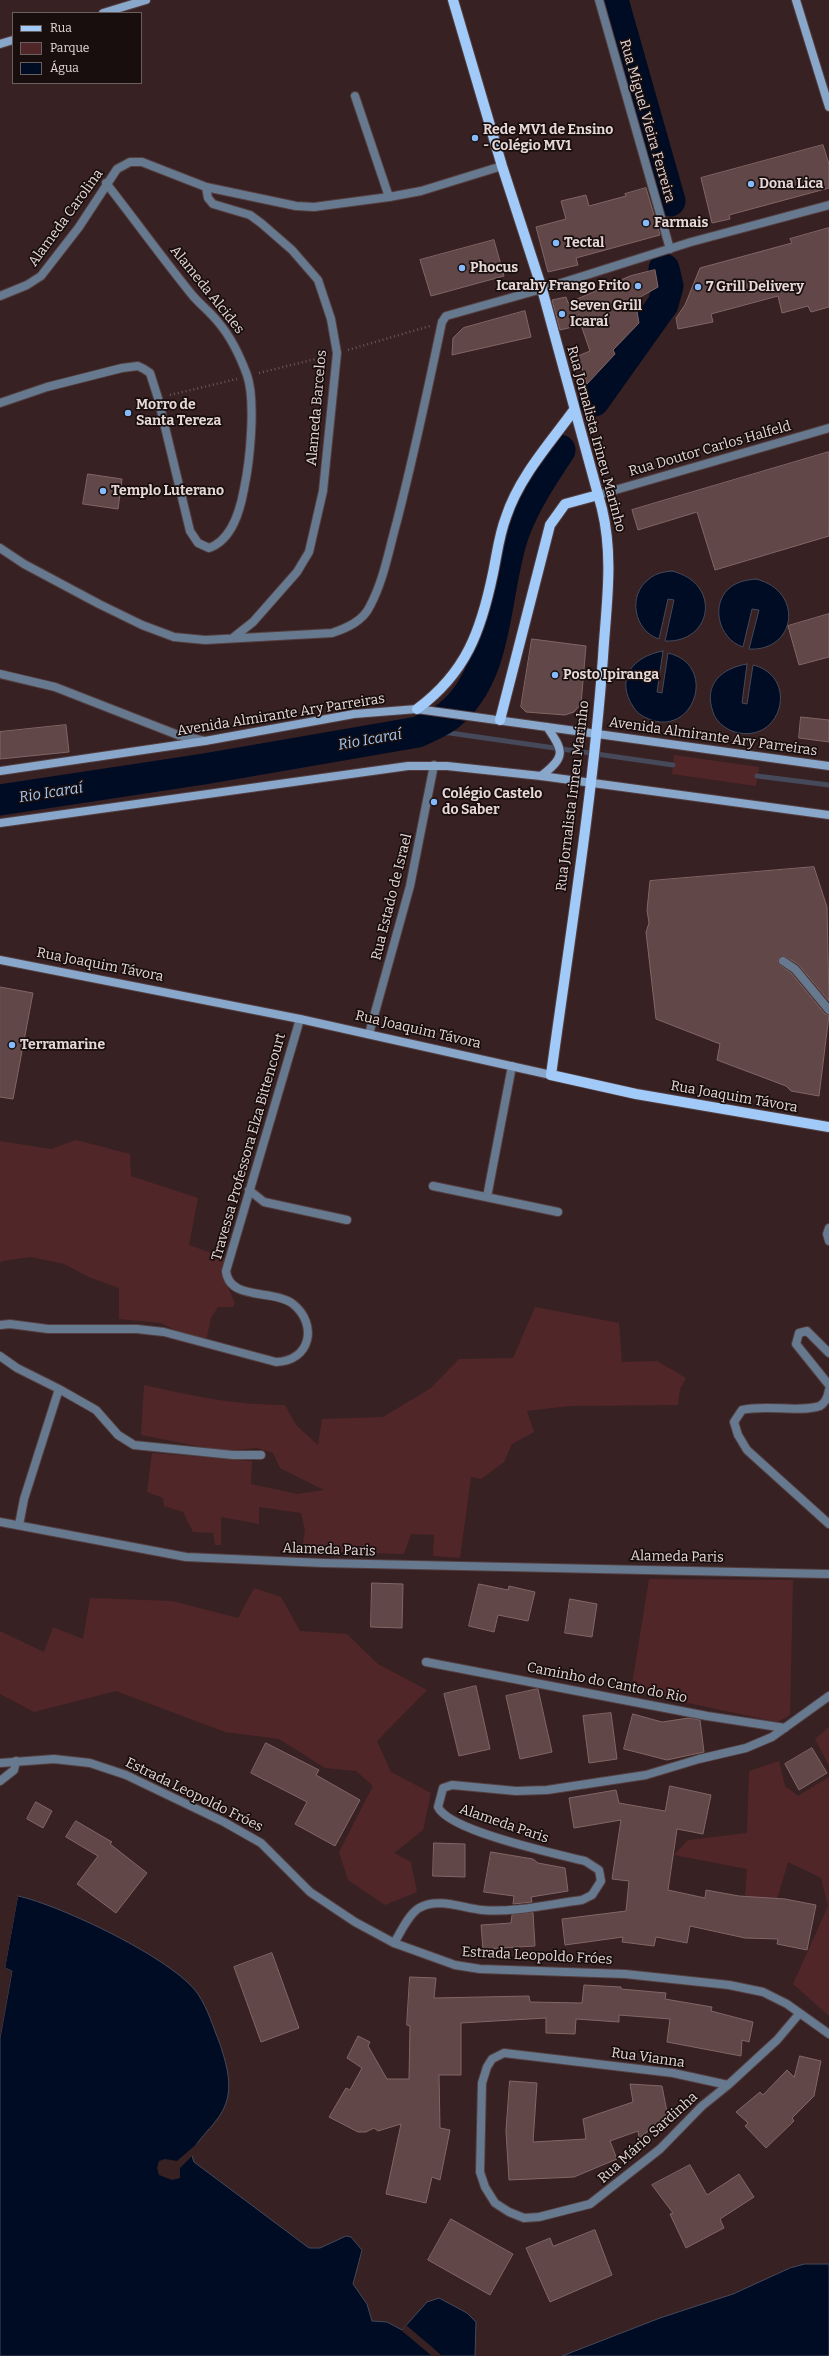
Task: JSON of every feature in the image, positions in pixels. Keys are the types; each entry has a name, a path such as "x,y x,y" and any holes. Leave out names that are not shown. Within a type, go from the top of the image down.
{"main road":[{"path":"106,12 146,0"},
{"name":"Rua Jornalista Irineu Marinho","path":"453,0 502,166 542,289 607,529 609,571 595,738 551,1075"},
{"path":"796,0 829,107"},
{"path":"0,44 12,40"},
{"path":"417,709 435,695 447,683 460,667 471,648 489,594 505,518 514,497 574,410"},
{"path":"500,720 550,525 565,504 598,495"},
{"name":"Avenida Almirante Ary Parreiras","path":"0,771 206,741 354,714 417,709 547,727 595,738 829,766"},
{"path":"541,776 556,764 561,752 557,742 547,727"},
{"path":"0,823 408,766 434,765 590,780 829,815"},
{"name":"Rua Joaquim Távora","path":"0,960 300,1018 636,1094 829,1127"}],"street":[{"name":"Rua Miguel Vieira Ferreira","path":"599,0 670,249"},
{"path":"355,96 389,198"},
{"name":"Alameda Carolina","path":"0,296 27,285 41,276 79,227 106,183 117,169 130,162 142,162 206,187 296,206 314,207 389,198 421,191 502,166"},
{"name":"Alameda Alcides","path":"0,403 47,387 130,366 138,366 150,373 158,398 190,531 198,543 209,548 219,545 234,525 242,503 248,469 250,412 247,376 235,346 219,322 194,296 106,183"},
{"name":"Alameda Barcelos","path":"206,187 208,198 213,204 250,216 261,223 292,250 318,280 331,319 337,353 323,491 309,552 297,572 253,622 234,637"},
{"path":"0,548 24,564 142,625 174,637 193,640 332,633 347,628 359,620 370,607 388,556 414,456 442,322 446,316 542,289 670,249 829,205"},
{"name":"Rua Doutor Carlos Halfeld","path":"598,495 829,428"},
{"path":"0,674 55,687 178,735 206,741"},
{"name":"Rua Estado de Israel","path":"370,1034 410,886 434,765"},
{"path":"783,962 795,969 829,1010"},
{"name":"Travessa Professora Elza Bittencourt","path":"0,1325 10,1324 48,1329 137,1328 164,1332 276,1362 287,1362 298,1357 307,1341 307,1329 303,1317 294,1305 277,1297 238,1289 227,1279 228,1259 300,1018"},
{"path":"487,1197 512,1066"},
{"path":"433,1186 558,1212"},
{"path":"249,1190 264,1202 347,1220"},
{"path":"829,1228 827,1234 829,1240"},
{"path":"829,1353 807,1331 804,1330 799,1333 796,1338 796,1344 829,1385"},
{"path":"0,1356 17,1368 60,1389 96,1410 118,1435 134,1445 233,1455 261,1455"},
{"path":"19,1525 24,1499 60,1389"},
{"path":"829,1390 826,1400 821,1405 807,1408 751,1408 742,1410 734,1422 738,1435 747,1450 829,1524"},
{"name":"Alameda Paris","path":"0,1522 186,1557 323,1563 829,1574"},
{"name":"Caminho do Canto do Rio","path":"426,1662 707,1716 785,1728"},
{"name":"Alameda Paris","path":"394,1943 412,1914 427,1905 438,1902 463,1908 502,1911 582,1900 592,1895 601,1881 599,1870 585,1861 490,1835 454,1823 440,1812 438,1807 444,1788 452,1785 516,1791 547,1790 646,1775 699,1759 746,1748 772,1737 829,1696"},
{"name":"Estrada Leopoldo Fróes","path":"0,1763 47,1759 97,1764 126,1775 215,1817 261,1843 310,1892 355,1922 394,1943 455,1965 480,1969 625,1974 729,1985 763,1992 787,2004 829,2034"},
{"path":"0,1781 14,1770 16,1761"},
{"path":"728,2085 777,2040 799,2014"},
{"name":"Rua Vianna","path":"482,2083 487,2067 492,2059 504,2054 672,2073 728,2085"},
{"name":"Rua Mário Sardinha","path":"482,2083 480,2172 485,2187 495,2203 508,2212 524,2218 539,2217 590,2204 660,2149 702,2106 728,2085"}],"path":[{"path":"158,398 337,353 442,322"}],"green space":[{"path":"674,755 759,767 756,786 672,774"},
{"path":"76,1140 130,1154 131,1176 198,1198 189,1245 231,1260 227,1285 235,1303 233,1307 218,1307 211,1318 206,1341 183,1334 161,1323 119,1319 119,1288 89,1277 64,1264 31,1257 2,1261 0,1263 0,1141 51,1149"},
{"path":"535,1307 619,1323 622,1362 657,1361 686,1378 680,1389 678,1405 569,1406 527,1411 534,1432 512,1444 504,1462 481,1479 471,1477 460,1558 433,1556 434,1535 411,1534 404,1554 302,1551 305,1530 301,1513 259,1507 259,1524 221,1517 221,1545 215,1545 213,1533 193,1532 183,1512 164,1506 163,1498 147,1492 152,1453 252,1461 251,1484 297,1494 324,1490 280,1468 273,1453 257,1448 223,1451 141,1435 144,1385 231,1402 285,1405 296,1425 318,1445 322,1419 383,1417 431,1388 459,1359 513,1358"},
{"path":"649,1579 793,1580 790,1715 778,1722 631,1691"},
{"path":"254,1588 281,1597 300,1631 347,1634 378,1664 427,1690 377,1741 391,1772 431,1793 423,1830 394,1853 411,1862 417,1892 385,1905 348,1880 339,1852 373,1786 356,1771 325,1768 279,1739 225,1732 116,1691 34,1712 0,1694 0,1631 44,1652 53,1627 83,1639 90,1598 172,1601 238,1618"},
{"path":"829,1727 829,1766 815,1739"},
{"path":"779,1761 785,1786 798,1796 829,1777 829,2016 793,1984 828,1906 821,1878 788,1862 777,1899 745,1897 747,1869 674,1855 688,1840 747,1833 749,1771"}],"water":[{"path":"672,571 688,578 699,587 704,599 705,611 701,623 693,633 681,639 665,641 674,600 668,599 659,639 650,635 639,621 636,612 636,603 642,586 649,579 654,575"},
{"path":"756,579 772,586 782,595 788,607 788,620 785,631 777,641 765,647 749,649 759,610 752,609 743,647 734,643 722,628 719,610 720,601 732,586 744,581"},
{"path":"663,651 657,692 662,693 668,653 683,660 692,670 696,683 695,696 689,708 680,717 667,722 651,720 639,714 628,697 626,688 626,679 630,670 635,664 643,658"},
{"path":"747,664 742,703 747,704 753,665 768,672 777,683 780,696 779,709 773,721 763,730 749,734 732,731 723,726 714,715 711,702 711,693 717,679 730,669"},
{"path":"18,1896 37,1901 60,1910 115,1935 142,1950 166,1965 185,1980 202,2000 224,2056 229,2089 226,2104 222,2112 191,2153 194,2162 309,2248 320,2248 346,2236 351,2237 362,2250 353,2284 367,2304 372,2321 387,2322 402,2330 427,2302 439,2298 467,2313 476,2322 475,2356 0,2356 0,2038 12,1971 5,1968"},
{"path":"805,2264 829,2264 829,2356 562,2356 660,2318 733,2294 790,2268"}],"pier":[{"path":"16,1896 18,1896 5,1968 12,1971 0,2038 0,2026 9,1972 3,1968"},
{"path":"200,2141 193,2155 180,2168 180,2178 172,2180 159,2175 157,2168 159,2161 165,2159 177,2161"},
{"path":"406,2325 442,2356 432,2356 402,2331"}],"building":[{"path":"823,145 829,164 829,188 729,215 730,219 712,223 701,178"},
{"path":"646,188 660,235 576,258 578,265 548,272 536,227 566,219 561,201 586,195 589,206 626,196 625,194"},
{"path":"829,228 829,307 811,312 808,306 782,313 778,296 711,314 713,322 678,329 676,318 685,305 700,268 792,243 790,239"},
{"name":"Phocus","path":"494,240 504,276 431,296 420,260"},
{"path":"655,270 658,287 635,300 639,323 613,350 615,354 587,384 578,356 590,351 581,325 560,330 552,300 566,297 568,303 630,276"},
{"path":"525,311 531,337 452,355 453,338 463,328"},
{"path":"829,452 829,536 715,570 697,512 638,530 632,510"},
{"name":"Templo Luterano","path":"88,474 122,479 118,509 83,504"},
{"path":"829,614 829,657 799,665 788,626"},
{"name":"Posto Ipiranga","path":"532,639 586,646 581,704 574,712 565,715 526,712 521,707"},
{"path":"801,717 829,720 829,742 799,738"},
{"path":"66,725 69,752 0,759 0,732"},
{"path":"814,867 827,907 829,1001 798,964 784,956 779,958 778,961 780,965 791,973 825,1014 829,1015 819,1096 791,1091 786,1086 717,1060 720,1044 656,1019 646,932 649,923 647,910 650,881"},
{"name":"Terramarine","path":"0,987 33,993 13,1099 0,1097"},
{"path":"372,1583 403,1584 402,1628 371,1627"},
{"path":"479,1584 508,1590 509,1586 535,1592 528,1621 498,1615 494,1632 469,1626"},
{"path":"570,1599 597,1604 592,1637 565,1633"},
{"path":"476,1686 490,1749 459,1756 444,1694"},
{"path":"538,1689 552,1752 520,1759 506,1696"},
{"path":"611,1713 617,1759 589,1763 583,1716"},
{"path":"633,1714 662,1722 689,1718 700,1720 704,1752 667,1760 624,1749"},
{"path":"266,1743 319,1770 316,1775 360,1800 335,1846 295,1824 307,1802 251,1773"},
{"path":"812,1748 827,1773 799,1790 785,1764"},
{"path":"670,1786 711,1795 703,1834 677,1829 668,1890 705,1898 706,1890 739,1896 785,1899 816,1905 807,1950 777,1944 778,1939 745,1938 690,1926 687,1943 656,1937 654,1946 622,1942 623,1937 565,1945 562,1919 626,1911 629,1881 612,1879 621,1820 574,1828 569,1798 616,1790 619,1803 665,1811"},
{"path":"36,1802 52,1811 43,1828 27,1819"},
{"path":"76,1821 112,1842 110,1844 147,1873 116,1913 77,1884 98,1856 66,1837"},
{"path":"434,1843 465,1844 465,1877 433,1876"},
{"path":"491,1852 533,1859 538,1863 565,1868 568,1891 531,1897 532,1902 513,1904 514,1896 484,1892"},
{"path":"533,1913 535,1946 483,1949 481,1925 511,1923 512,1915"},
{"path":"272,1953 299,2028 261,2042 234,1967"},
{"path":"410,1977 436,1978 434,1998 529,1996 530,2002 582,2003 584,1985 621,1987 621,1989 666,1993 665,1999 712,2007 711,2011 753,2022 749,2042 742,2040 741,2056 667,2042 670,2019 619,2015 619,2022 576,2019 575,2034 546,2033 546,2018 461,2023 461,2075 439,2075 440,2128 450,2130 440,2180 432,2177 426,2203 386,2194 401,2124 378,2131 374,2128 366,2132 358,2132 329,2117 346,2088 350,2090 362,2068 347,2058 358,2036 370,2042 368,2046 387,2079 409,2079 410,2026 407,2025"},
{"path":"800,2056 821,2061 814,2096 792,2118 794,2121 766,2148 745,2126 748,2123 736,2112 760,2092 763,2095 787,2070 794,2077"},
{"path":"510,2081 537,2083 533,2142 586,2139 583,2119 633,2102 630,2084 662,2086 668,2117 639,2138 638,2131 610,2141 617,2159 574,2177 509,2180 506,2131"},
{"path":"690,2165 707,2195 739,2174 754,2197 720,2219 724,2228 686,2248 670,2214 673,2213 652,2185"},
{"path":"451,2219 513,2254 490,2295 428,2260"},
{"path":"595,2230 612,2275 550,2302 526,2248 550,2238 553,2246"}],"waterway":[{"path":"613,0 670,201"},
{"name":"Rio Icaraí","path":"594,401 663,304 668,286 664,269"},
{"name":"Rio Icaraí","path":"0,800 204,769 418,732 445,718 465,698 478,677 487,654 494,629 508,553 515,530 519,519 541,479 560,450"},
{"path":"418,732 450,733 673,765"},
{"path":"757,776 829,785"}],"place":[{"name":"Rede MV1 de Ensino - Colégio MV1","path":"475,138"},
{"name":"Dona Lica","path":"751,184"},
{"name":"Farmais","path":"646,223"},
{"name":"Tectal","path":"556,243"},
{"name":"Phocus","path":"462,268"},
{"name":"Icarahy Frango Frito","path":"638,286"},
{"name":"7 Grill Delivery","path":"698,287"},
{"name":"Seven Grill Icaraí","path":"562,314"},
{"name":"Morro de Santa Tereza","path":"128,413"},
{"name":"Templo Luterano","path":"103,491"},
{"name":"Posto Ipiranga","path":"555,675"},
{"name":"Colégio Castelo do Saber","path":"434,802"},
{"name":"Terramarine","path":"12,1045"}]}
